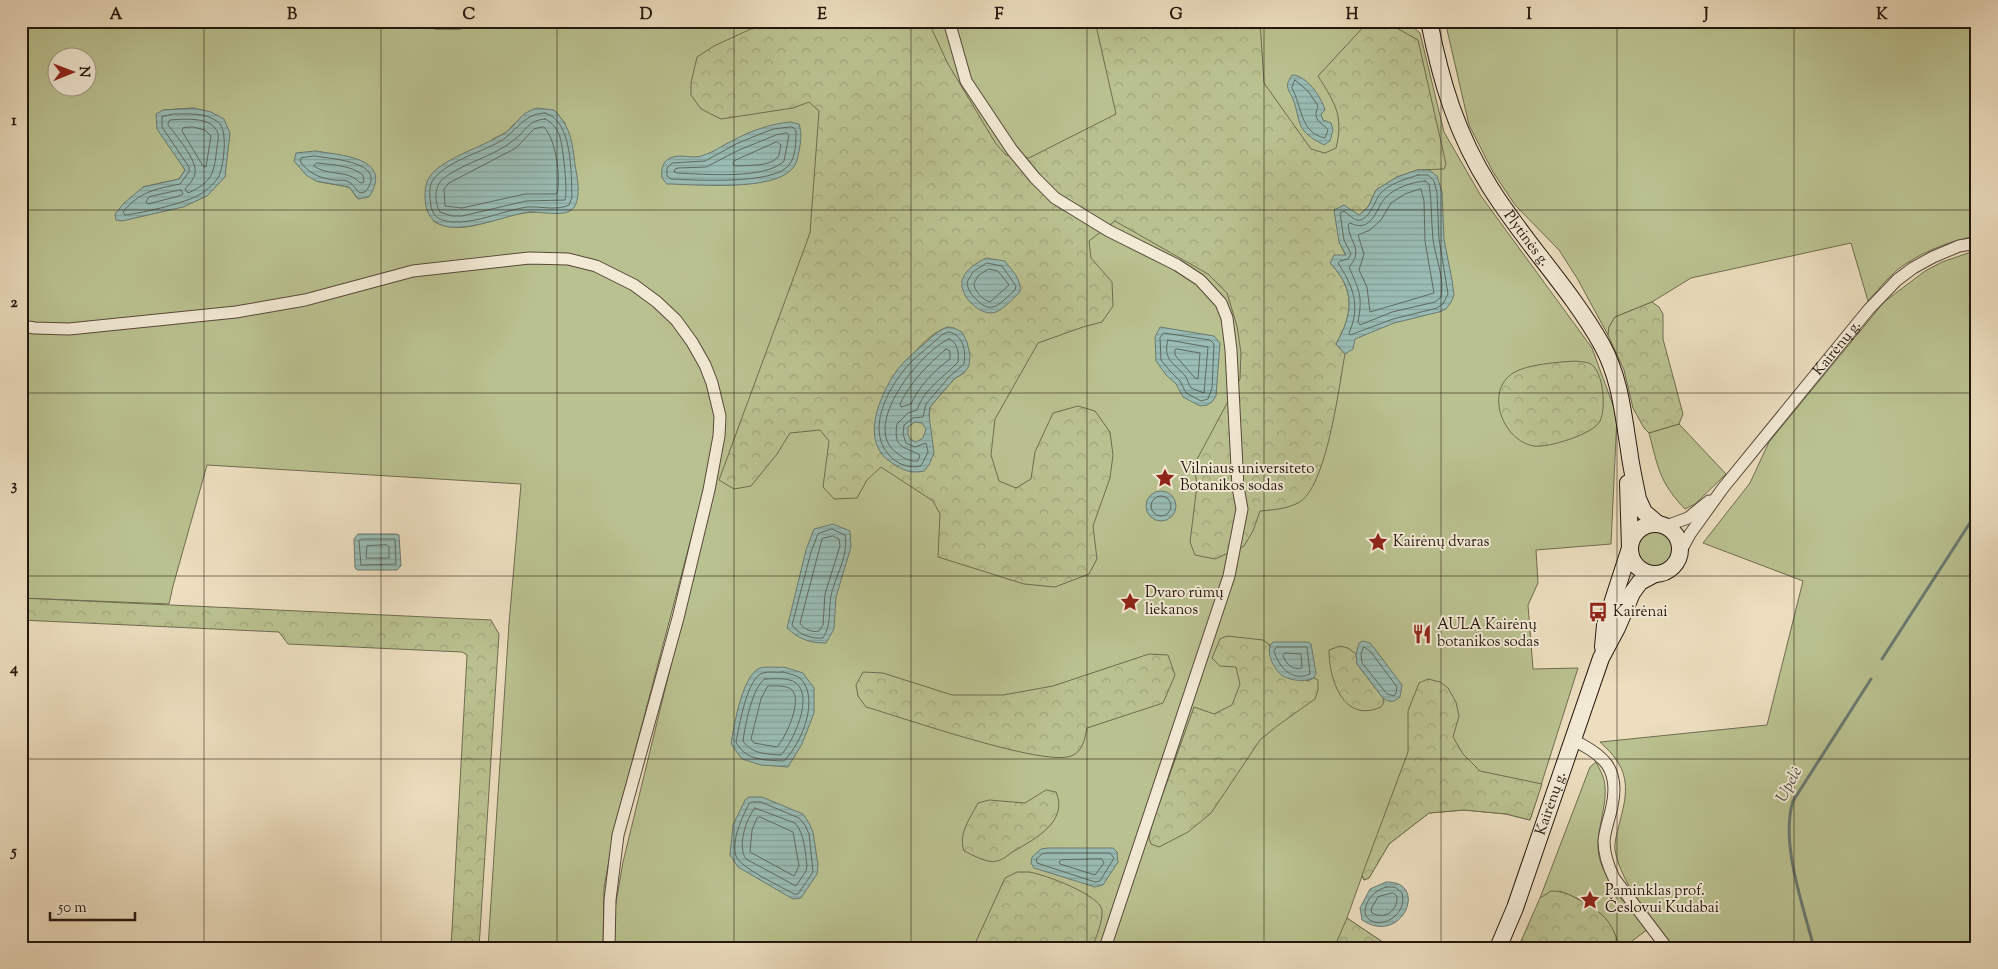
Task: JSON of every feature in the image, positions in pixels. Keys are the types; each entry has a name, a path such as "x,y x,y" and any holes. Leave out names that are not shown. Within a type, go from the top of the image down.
{"main road":[{"name":"Plytinės g.","path":"1429,21 1448,99 1474,159 1491,189 1574,300 1602,346 1620,390 1638,499 1644,512 1662,525"},
{"name":"Plytinės g.","path":"1629,451 1630,548"},
{"path":"1650,524 1662,525 1673,531 1680,546 1679,554 1670,568 1655,574 1640,569 1634,563 1630,548 1636,532 1650,524"},
{"name":"Kairėnų g.","path":"1601,658 1605,625 1630,548"},
{"name":"Kairėnų g.","path":"1498,948 1515,908 1601,658 1617,628 1632,593 1640,582 1655,574"}],"street":[{"path":"949,21 966,81 1012,150 1035,178 1055,198 1063,203 1109,231 1177,265 1200,280 1221,303 1227,318 1231,350 1238,487 1242,509 1230,567 1105,948"},
{"name":"Kairėnų g.","path":"1679,554 1690,534 1723,488 1869,309 1913,268 1959,246 1977,243"},
{"path":"21,326 69,329 236,312 305,300 413,271 529,258 568,259 596,266 634,285 657,302 676,320 692,342 705,365 712,383 720,416 719,436 709,490 678,618 618,835 610,900 609,948"},
{"name":"Kairėnų g.","path":"1662,525 1688,518 1723,488"},
{"path":"1573,740 1594,750 1603,758 1609,768 1613,779 1614,792 1604,838 1604,848 1610,869 1614,878 1667,948"}],"green space":[{"name":"Vilniaus universiteto Botanikos sodas","path":"21,21 405,21 436,29 460,29 487,21 1406,21 1420,33 1444,132 1481,196 1592,348 1617,416 1611,544 1536,550 1538,583 1528,605 1533,669 1578,668 1530,820 1506,814 1464,810 1429,813 1389,844 1369,878 1364,880 1362,876 1347,918 1387,945 1387,948 614,948 614,914 623,862 716,480 707,478 615,827 604,888 603,948 488,948 509,624 521,484 207,465 169,604 21,598","holes":["194,108 183,207 143,187 179,179 185,170 173,151 163,110","554,110 565,123 555,213 524,213 462,227 452,227 433,221 493,139 507,132 514,124","315,151 326,153 358,199 348,187 316,181"]},
{"path":"405,21 487,21 460,29 436,29"},
{"path":"768,21 928,21 948,64 996,144 1006,155 1029,158 1116,114 1095,21 1260,21 1264,83 1311,149 1325,153 1336,148 1339,127 1333,102 1318,76 1369,21 1384,21 1418,40 1446,164 1444,169 1417,170 1397,177 1376,190 1368,207 1359,215 1339,242 1346,256 1330,263 1344,283 1348,293 1349,302 1346,322 1336,344 1345,354 1335,411 1324,457 1317,478 1308,494 1293,505 1260,511 1253,531 1244,546 1215,559 1195,555 1190,542 1197,485 1194,465 1240,379 1241,353 1237,326 1227,293 1208,274 1115,221 1089,241 1091,258 1112,282 1113,306 1102,322 1038,343 995,419 991,455 999,481 1016,488 1031,479 1035,452 1053,413 1078,406 1095,411 1110,432 1113,455 1110,478 1093,526 1097,559 1089,574 1055,587 1024,584 938,557 940,514 933,501 881,467 867,480 857,498 834,499 823,487 829,441 820,430 790,433 777,454 751,486 734,489 719,480 810,233 819,111 809,102 793,108 721,119 701,109 691,95 691,83 697,57 714,46","holes":["948,327 964,373 954,379 930,407 924,471 878,407 899,373 917,350 926,340"]},
{"path":"1445,21 1977,21 1977,236 1950,243 1915,258 1886,280 1868,301 1851,243 1691,278 1652,302 1615,317 1609,327 1608,335 1577,278 1559,250 1515,205 1493,172 1469,125"},
{"path":"1977,250 1977,948 1673,948 1631,889 1618,863 1615,843 1625,797 1624,777 1616,760 1600,742 1767,725 1803,581 1703,543 1750,483 1769,442 1884,302 1925,271 1942,262"},
{"path":"1652,302 1659,307 1663,314 1663,339 1683,414 1679,424 1649,433 1644,428 1633,408 1624,370 1608,335 1609,327 1615,317"},
{"path":"1576,361 1591,364 1599,375 1603,391 1603,408 1600,421 1589,431 1549,445 1534,446 1523,442 1506,426 1501,415 1499,403 1504,381 1513,373 1526,367"},
{"path":"1679,424 1726,474 1695,504 1685,509 1670,491 1661,474 1649,433"},
{"path":"1655,530 1668,535 1673,548 1668,561 1655,566 1642,561 1637,548 1642,535"},
{"path":"21,598 491,620 499,634 479,948 451,948 467,655 462,652 288,644 279,632 21,620"},
{"path":"1227,636 1263,640 1270,645 1269,651 1307,681 1314,678 1318,680 1318,690 1315,699 1260,740 1211,813 1188,832 1159,847 1151,844 1149,838 1152,824 1194,707 1214,714 1232,705 1240,684 1236,667 1220,666 1212,658 1220,639"},
{"path":"1340,646 1348,648 1356,654 1357,664 1383,698 1384,702 1381,707 1368,711 1357,709 1348,704 1341,696 1332,674 1329,650"},
{"path":"1149,654 1168,655 1175,675 1163,703 1087,728 1081,748 1071,756 1056,757 1004,748 866,707 858,696 856,685 863,672 883,673 952,695 1003,695 1053,686"},
{"path":"1428,679 1440,682 1448,688 1456,702 1459,716 1453,737 1463,754 1480,771 1542,784 1530,820 1506,814 1464,810 1429,813 1389,844 1369,878 1364,880 1362,875 1408,752 1408,711 1419,683"},
{"path":"1596,762 1605,784 1604,805 1598,842 1600,860 1614,888 1648,929 1623,948 1619,948 1616,936 1605,918 1590,905 1560,891 1540,898 1590,767"},
{"path":"1046,790 1056,792 1059,802 1058,812 1048,828 1040,835 1004,858 993,862 964,851 964,832 968,820 978,803 989,800 1025,803"},
{"path":"1017,872 1029,872 1058,881 1082,892 1099,904 1102,910 1101,919 1092,948 973,948 1005,878"},
{"path":"1551,891 1570,895 1601,914 1614,931 1619,948 1518,948 1540,898"},
{"path":"1347,918 1387,945 1387,948 1334,948"}],"water":[{"path":"1292,75 1308,82 1323,104 1325,110 1321,114 1323,120 1331,123 1333,130 1330,141 1324,145 1308,135 1301,126 1288,87 1288,82"},
{"path":"194,108 211,112 224,119 230,133 225,177 207,196 183,207 122,221 116,220 115,214 124,203 143,187 179,179 185,170 157,129 156,114 163,110"},
{"path":"537,108 554,110 570,135 578,186 577,202 572,210 561,213 529,212 466,227 450,227 437,223 428,214 425,197 426,184 431,174 454,158 505,133 522,116"},
{"path":"790,122 799,124 801,134 798,158 792,169 782,176 769,181 735,185 667,184 662,178 663,166 670,158 700,156 753,131 775,124"},
{"path":"315,151 361,160 370,166 375,174 375,184 369,197 358,199 349,187 316,181 306,175 294,161 296,153"},
{"path":"1417,170 1429,170 1437,176 1442,192 1444,239 1454,295 1446,309 1394,323 1355,339 1353,349 1345,354 1336,344 1346,322 1349,302 1348,293 1338,273 1330,263 1334,255 1346,255 1339,242 1334,210 1344,205 1359,215 1368,207 1376,190 1397,177"},
{"path":"986,258 1005,261 1016,275 1020,287 1020,292 1005,306 999,311 990,313 977,308 971,303 966,297 962,284 967,271"},
{"path":"1160,327 1214,336 1220,343 1216,396 1212,402 1200,406 1183,397 1176,384 1166,375 1156,361 1155,337"},
{"path":"944,328 954,328 962,332 970,355 969,366 964,373 954,379 930,407 929,415 934,453 929,465 924,471 907,471 882,455 877,445 874,434 877,410 886,388 898,369 910,356","holes":["915,422 922,423 926,429 923,438 916,442 910,439 908,427"]},
{"path":"1161,491 1172,495 1176,506 1172,517 1161,521 1150,517 1146,506 1150,495"},
{"path":"833,524 850,531 851,547 836,597 834,629 826,643 814,642 800,638 787,628 806,550 814,529"},
{"path":"358,534 399,535 401,566 397,570 357,570 355,568 354,539"},
{"path":"1363,641 1370,643 1402,685 1400,697 1396,700 1388,701 1383,698 1357,664 1356,654 1359,643"},
{"path":"1273,642 1308,642 1311,644 1316,673 1314,678 1294,680 1283,676 1276,670 1270,655 1270,646"},
{"path":"784,667 803,673 814,688 814,713 802,744 788,767 761,765 742,759 731,744 740,702 748,680 760,668"},
{"path":"749,797 762,797 803,814 809,823 813,832 818,865 817,874 801,898 793,899 738,867 730,855 733,825 745,800"},
{"path":"1113,848 1117,852 1118,862 1103,885 1095,887 1034,868 1031,863 1032,857 1041,849"},
{"path":"1386,882 1399,884 1406,891 1408,901 1406,911 1399,920 1389,925 1376,926 1362,920 1360,908 1370,889"}],"waterway":[{"name":"Upelė","path":"1882,659 1977,512"},
{"name":"Upelė","path":"1814,948 1799,894 1791,855 1789,836 1793,801 1871,679"}],"place":[{"name":"Vilniaus universiteto Botanikos sodas","path":"1165,478"},
{"name":"Kairėnų dvaras","path":"1378,542"},
{"name":"Dvaro rūmų liekanos","path":"1130,602"},
{"name":"Kairėnai","path":"1598,612"},
{"name":"AULA Kairėnų botanikos sodas","path":"1422,634"},
{"name":"Paminklas prof. Česlovui Kudabai","path":"1590,900"}]}
